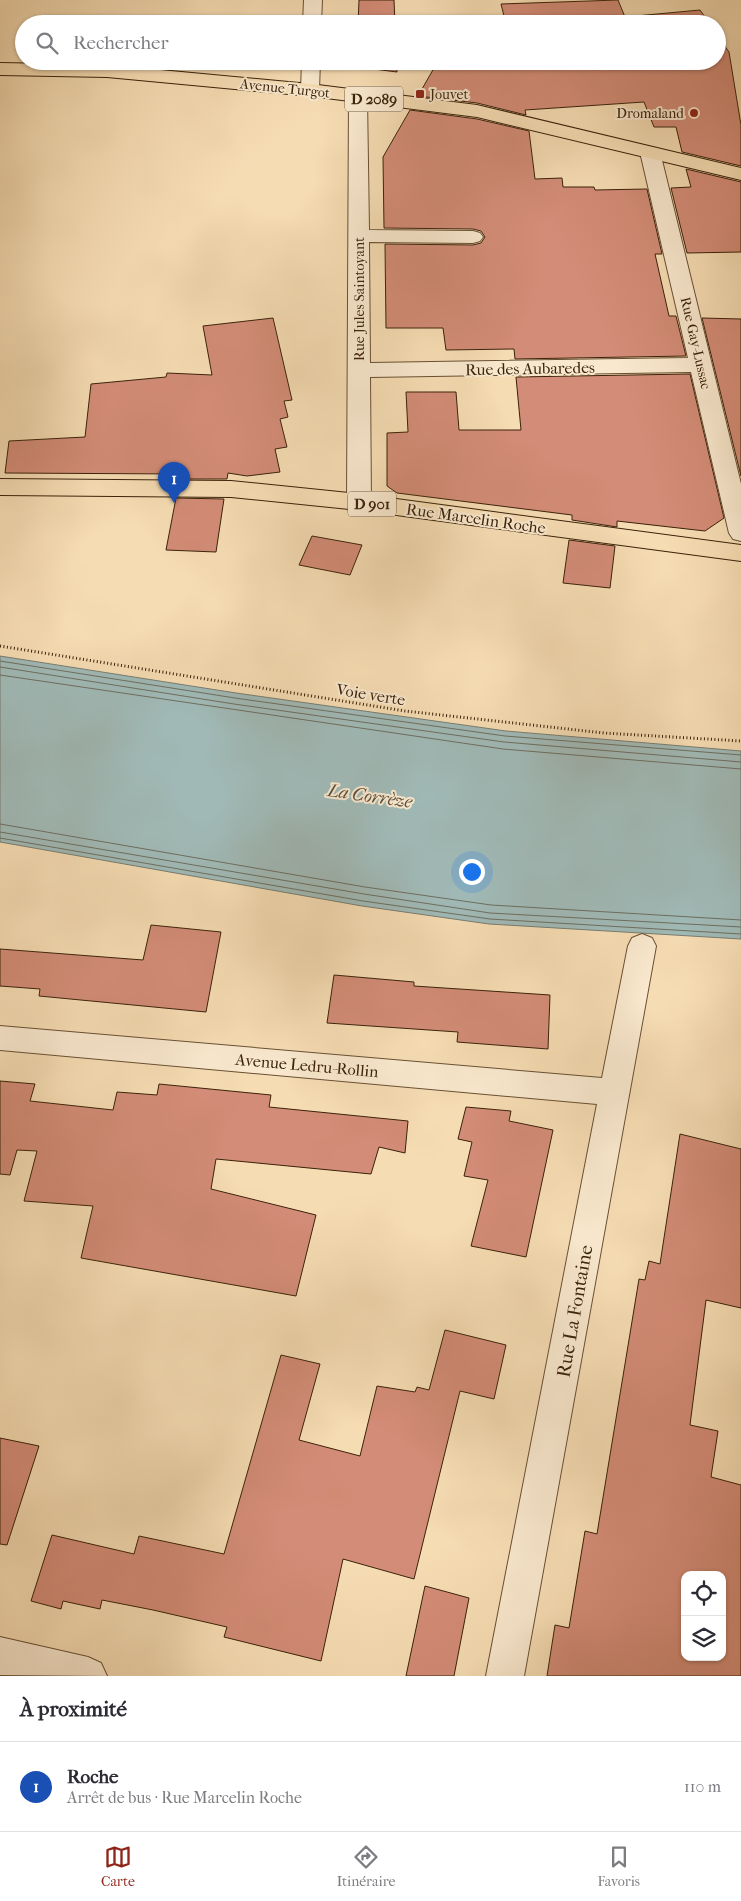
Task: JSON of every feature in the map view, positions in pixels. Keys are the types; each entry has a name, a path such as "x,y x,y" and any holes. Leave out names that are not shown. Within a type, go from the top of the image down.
{"main road":[{"name":"Avenue Turgot","path":"0,69 15,69"},
{"name":"Avenue Turgot","path":"54,70 107,71 310,90 477,112 559,129 741,174"},
{"name":"Rue Marcelin Roche","path":"0,487 231,489 358,502 741,553"}],"street":[{"path":"312,15 313,0"},
{"path":"310,90 311,70"},
{"name":"Rue Jules Saintoyant","path":"358,97 358,502"},
{"name":"Rue Gay-Lussac","path":"650,152 741,533"},
{"path":"358,236 473,237"},
{"name":"Rue des Aubaredes","path":"359,370 701,365"},
{"name":"Rue La Fontaine","path":"505,1676 613,1092 642,946"},
{"name":"Avenue Ledru-Rollin","path":"0,1038 613,1092"},
{"path":"0,1656 88,1676"}],"path":[{"name":"Voie verte","path":"0,646 405,712 604,733 741,742"}],"water":[{"name":"La Corrèze","path":"0,656 236,693 506,731 741,751 741,939 489,924 362,906 0,842"}],"building":[{"path":"359,0 394,0 395,15 358,15"},
{"path":"618,0 624,15 504,15 501,4"},
{"path":"700,10 704,15 646,15"},
{"path":"726,48 729,52 741,125 741,166 682,152 676,127 654,127 644,102 525,110 526,115 477,103 418,96 433,70 726,70"},
{"path":"410,110 477,119 529,131 535,179 562,178 563,187 594,187 595,190 647,189 662,254 655,254 669,316 676,316 686,356 515,359 514,349 446,350 443,328 386,328 385,244 473,245 481,243 485,237 481,231 473,229 384,228 383,157"},
{"path":"686,169 741,182 741,252 687,253 671,188 691,187"},
{"path":"273,318 292,400 284,401 288,417 280,419 287,447 275,449 280,472 247,476 228,473 227,479 180,479 181,474 5,473 9,441 85,437 91,384 166,377 167,373 212,375 203,326"},
{"path":"702,318 741,319 741,476"},
{"path":"690,374 724,518 705,531 617,521 617,527 572,520 572,515 397,493 387,486 387,433 408,432 406,392 456,392 459,430 521,430 516,377"},
{"path":"176,498 224,499 216,552 166,550"},
{"path":"312,536 362,545 350,575 299,565"},
{"path":"569,540 615,546 610,588 563,583"},
{"path":"151,925 221,932 206,1012 39,996 40,989 0,986 0,949 143,960"},
{"path":"334,975 414,982 414,986 550,995 548,1049 457,1042 458,1032 327,1023"},
{"path":"0,1081 35,1084 30,1101 113,1110 117,1092 157,1095 159,1084 271,1095 269,1107 408,1121 405,1153 379,1147 371,1174 216,1159 211,1189 316,1215 296,1296 81,1258 93,1206 24,1201 37,1151 17,1150 10,1175 0,1174"},
{"path":"466,1107 511,1111 509,1121 553,1130 526,1257 471,1246 488,1180 464,1176 472,1142 458,1139"},
{"path":"680,1134 741,1149 741,1308 706,1300 690,1425 718,1431 711,1477 741,1485 741,1676 547,1676 555,1625 569,1628 585,1531 597,1534 639,1279 645,1280 649,1261 660,1264"},
{"path":"445,1330 506,1345 494,1399 460,1391 414,1579 343,1559 321,1661 224,1637 227,1627 153,1610 102,1600 100,1609 63,1601 61,1609 31,1601 52,1535 134,1554 139,1536 224,1554 281,1355 320,1364 299,1440 360,1456 377,1386 415,1392 417,1387 429,1390"},
{"path":"0,1438 39,1446 7,1545 0,1544"},
{"path":"425,1586 469,1598 454,1676 406,1676"}],"place":[{"name":"Jouvet","path":"420,94"},
{"name":"Dromaland","path":"694,113"},
{"name":"Roche","path":"174,503"}]}
